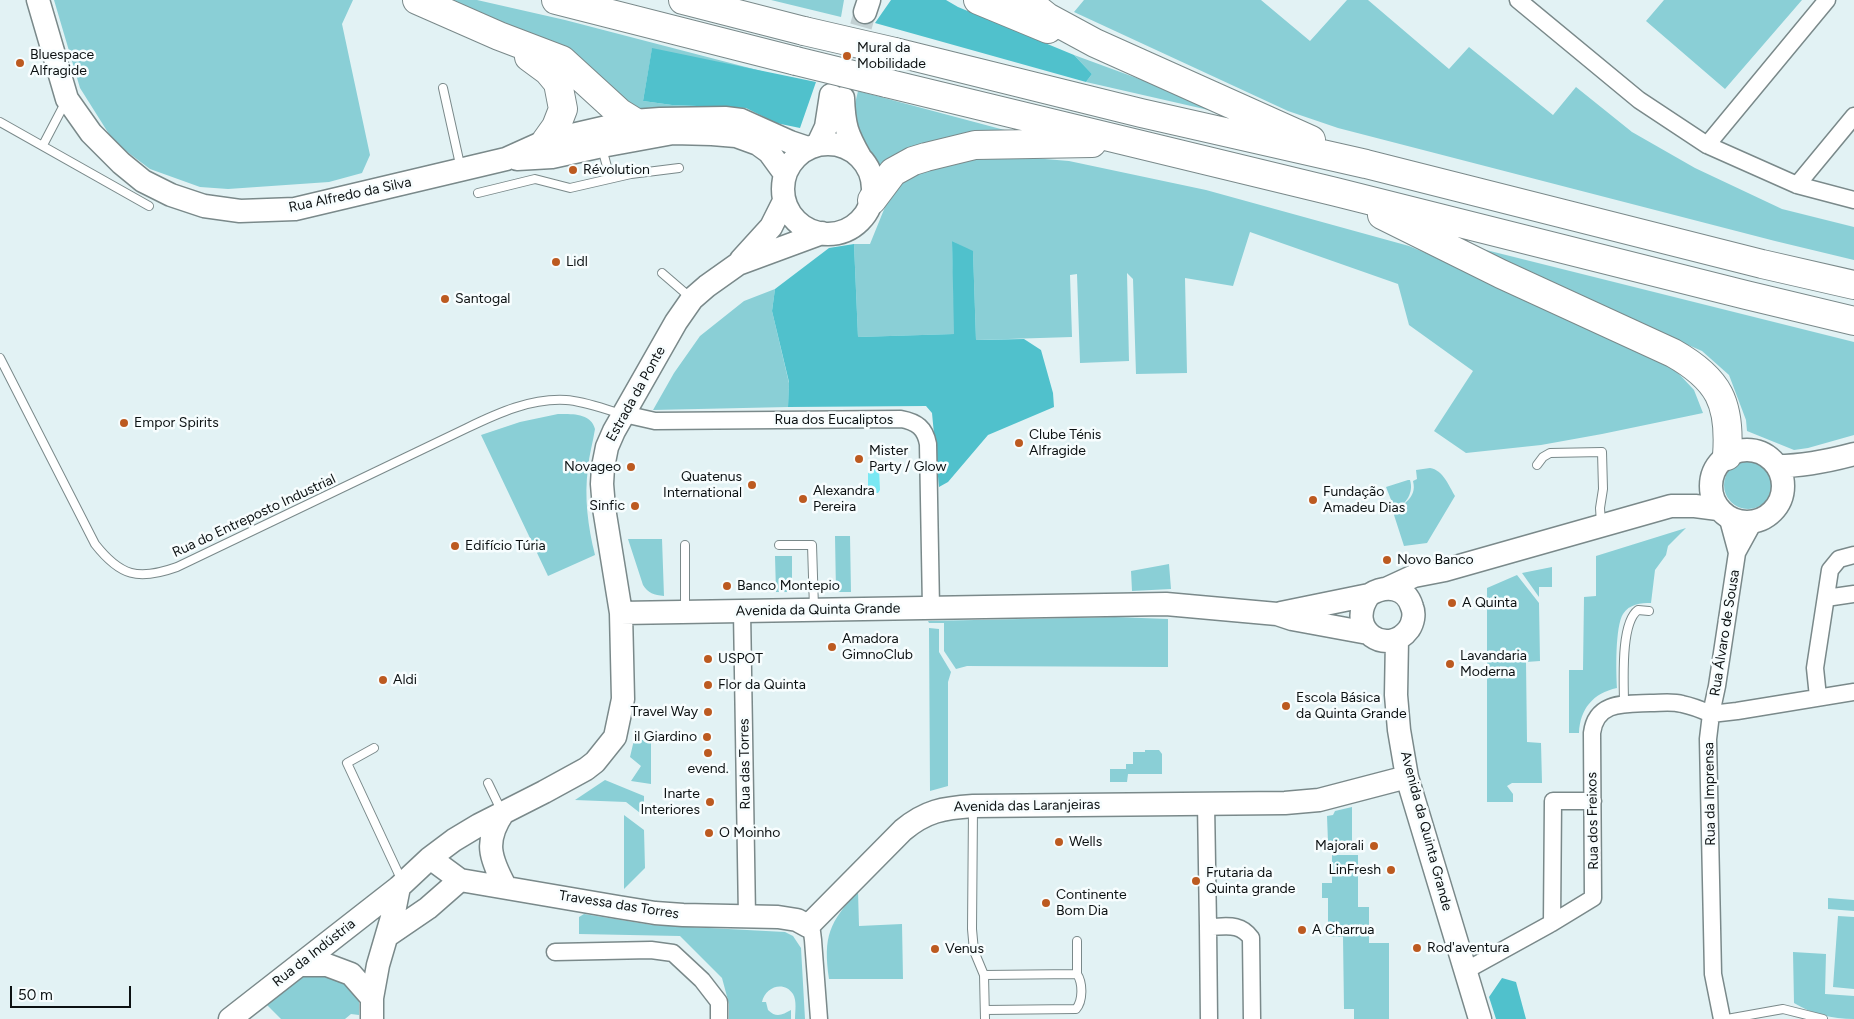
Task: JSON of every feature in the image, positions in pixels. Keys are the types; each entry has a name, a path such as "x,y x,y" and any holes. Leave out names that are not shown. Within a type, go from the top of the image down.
{"highway":[{"path":"416,0 499,36 562,60 620,113 633,121"},
{"path":"556,0 796,61 1336,192 1854,321"},
{"path":"683,0 1140,113 1366,164 1762,264 1854,285"},
{"path":"978,0 1056,32 1095,43"},
{"path":"1026,0 1047,17 1095,43 1366,164"},
{"path":"499,36 548,71 558,83 562,109 556,127 546,141"},
{"path":"872,200 893,172 906,164 926,156 975,145 1134,143"},
{"path":"1336,192 1501,274 1689,362 1706,376 1716,388 1725,410 1729,431 1726,456"}],"street":[{"name":"Rua Alfredo da Silva","path":"38,0 68,99 91,133 136,175 171,195 204,206 240,211 295,209 506,159 546,141 633,121 725,118 741,120 790,142 813,146"},
{"path":"1518,0 1639,100 1707,145 1798,185 1854,200"},
{"path":"1707,145 1827,0"},
{"path":"837,97 848,135 869,170 873,184 872,200 867,212 859,222 848,229 822,234 810,230 798,223 784,201 782,187 785,174 794,159 813,146 826,127 837,97"},
{"path":"1798,185 1854,116"},
{"name":"Rua Alfredo da Silva","path":"633,121 648,128 673,134"},
{"name":"Rua Alfredo da Silva","path":"506,159 552,157 673,134 712,134 736,136 758,144 768,152 785,174"},
{"path":"813,146 834,144 848,148 860,157"},
{"name":"Estrada da Ponte","path":"620,613 602,484 607,447 676,322 692,299 738,264 771,227 784,201"},
{"name":"Estrada da Ponte","path":"738,264 822,234"},
{"name":"Rua dos Eucaliptos","path":"624,414 654,421 901,419 917,424 926,435 928,444 931,608"},
{"path":"1671,506 1695,506 1722,512 1744,522 1754,522 1772,512 1779,503 1783,493 1781,474 1777,466 1760,452 1737,451 1726,456 1719,462 1711,479 1713,500 1722,512"},
{"path":"1777,466 1800,466 1854,454"},
{"path":"1783,493 1823,462"},
{"path":"1671,506 1711,479"},
{"name":"Avenida da Quinta Grande","path":"1278,614 1378,591 1414,576 1445,570 1671,506"},
{"name":"Rua Álvaro de Sousa","path":"1722,512 1737,553"},
{"name":"Rua Álvaro de Sousa","path":"1711,714 1737,553 1754,522"},
{"path":"1818,698 1815,668 1830,570 1839,559 1854,555"},
{"path":"1412,607 1424,588 1445,570"},
{"path":"1368,633 1362,624 1360,614 1362,603 1378,591 1398,590 1406,596 1414,615 1406,633 1397,639"},
{"path":"1826,598 1854,594"},
{"name":"Avenida da Quinta Grande","path":"620,613 1166,604 1278,614 1292,619 1368,633 1381,640 1397,639 1396,695 1399,730 1407,777 1480,1019"},
{"name":"Rua das Torres","path":"742,611 747,917"},
{"path":"372,1008 378,965 401,885 430,858 454,840 586,769 595,762 616,737 623,699 620,613"},
{"path":"1711,714 1854,692"},
{"name":"Rua dos Freixos","path":"1465,971 1593,898 1593,726 1599,714 1612,706 1624,704 1674,703 1711,714"},
{"name":"Rua da Imprensa","path":"1711,714 1708,738 1713,974 1722,1019"},
{"name":"Avenida das Laranjeiras","path":"808,926 903,830 915,820 930,812 945,808 973,806 1285,803 1319,800 1407,777"},
{"path":"1552,923 1553,801 1593,801"},
{"path":"1206,803 1209,1019"},
{"path":"502,813 493,828 491,854 493,863 505,886"},
{"name":"Travessa das Torres","path":"430,858 460,880 505,886 655,913 789,918 808,926"},
{"path":"387,936 428,908 460,880"},
{"name":"Rua da Indústria","path":"230,1019 401,885"},
{"path":"808,926 814,940 819,1019"},
{"path":"1208,927 1238,927 1246,930 1251,938 1252,1019"},
{"path":"555,952 651,950 673,954 702,980 719,1002 719,1019"},
{"path":"300,965 327,965 350,974 372,1008"}],"lane":[{"path":"443,88 461,170"},
{"path":"42,145 68,99"},
{"path":"0,122 149,206"},
{"path":"602,146 610,178"},
{"path":"478,193 536,179 570,188 610,178 680,168"},
{"path":"662,273 692,299"},
{"name":"Rua do Entreposto Industrial","path":"0,358 95,544 116,567 125,571 146,575 177,568 512,408 549,400 567,400 624,414"},
{"path":"1537,464 1550,453 1602,452 1603,490 1600,508 1601,525"},
{"path":"685,545 685,612"},
{"path":"779,545 812,545 814,610"},
{"path":"1624,704 1624,654 1631,617 1638,610 1649,611"},
{"path":"374,748 346,763 401,885"},
{"path":"488,783 502,813"},
{"path":"973,806 972,929 974,951 984,976 985,1019"},
{"path":"984,1010 1076,1009 1080,1004 1081,979 1077,974 1077,941"},
{"path":"984,976 1077,974"},
{"path":"1727,1019 1783,1009 1823,1019"},
{"path":"1027,1010 1027,1019"}],"shaded area":[{"path":"54,0 353,0 342,24 370,155 362,173 329,182 228,189 200,187 150,169 114,142 80,88"},
{"path":"447,0 477,0 565,20 765,72 652,49 643,101 672,105 746,108 636,115"},
{"path":"771,0 844,0 841,17"},
{"path":"891,0 946,0 958,7 1074,55 1092,74 1086,82 875,23"},
{"path":"1084,0 1261,0 1310,41 1347,0 1368,0 1449,69 1469,47 1553,115 1576,87 1632,132 1695,168 1782,209 1854,227 1854,260 1338,128 1288,111 1074,12"},
{"path":"1664,0 1802,0 1725,89 1646,21"},
{"path":"652,48 816,82 800,128 776,123 746,108 672,105 643,101"},
{"path":"1074,55 1153,84 1213,111 1086,82 1092,74"},
{"path":"858,91 1012,132 879,170 851,121"},
{"path":"1009,156 1069,161 1206,190 1409,246 1512,289 1657,357 1680,375 1694,390 1703,413 1541,445 1466,453 1434,431 1473,371 1409,325 1398,284 1250,232 1233,286 1185,278 1187,373 1136,374 1133,279 1127,273 1129,361 1080,363 1077,274 1070,275 1072,337 976,340 973,252 952,241 955,334 858,337 854,244 870,244 885,207 899,183 916,172 972,158"},
{"path":"952,241 973,251 976,340 1024,339 1041,350 1053,393 1054,407 988,435 948,482 939,487 932,413 926,406 788,407 789,382 772,311 775,289 829,248 854,244 858,337 954,334"},
{"path":"1466,245 1854,342 1854,435 1794,450 1747,431 1746,420 1729,375 1702,351 1523,273"},
{"path":"775,289 772,311 789,383 788,407 653,410 674,373 700,336 744,301"},
{"path":"558,414 585,417 590,420 595,429 586,490 590,534 595,555 548,576 481,435 520,422"},
{"path":"1748,461 1757,463 1765,468 1770,476 1772,485 1770,494 1765,502 1757,507 1748,509 1739,507 1731,502 1726,494 1724,485 1726,476 1731,468 1739,463"},
{"path":"876,466 879,469 880,490 878,493 870,493 868,490 868,468"},
{"path":"1435,469 1442,475 1455,496 1427,543 1404,546 1394,515 1413,493 1413,481 1417,479 1416,470"},
{"path":"1410,480 1411,485 1410,494 1403,505 1395,510 1386,487"},
{"path":"1686,528 1668,546 1666,555 1655,570 1651,603 1632,606 1623,614 1620,620 1616,661 1617,688 1601,694 1589,703 1582,717 1579,733 1569,733 1569,670 1583,670 1584,597 1596,596 1596,556"},
{"path":"835,536 850,536 851,592 836,592"},
{"path":"628,539 662,539 664,596 652,593 643,585"},
{"path":"775,556 792,556 792,592 776,592"},
{"path":"1169,564 1171,589 1132,591 1131,571"},
{"path":"1552,567 1552,587 1539,587 1539,597 1522,573"},
{"path":"1517,575 1539,603 1540,661 1526,662 1527,742 1541,743 1542,783 1512,783 1507,786 1513,794 1513,802 1487,802 1487,588"},
{"path":"1115,617 1168,619 1168,667 967,666 956,669 944,651 944,623 929,623 928,621"},
{"path":"929,628 939,629 939,652 951,672 948,682 948,786 930,791"},
{"path":"634,740 651,740 651,784 631,781 641,766 630,757"},
{"path":"1145,750 1159,750 1162,754 1162,774 1128,774 1127,782 1110,782 1110,769 1126,769 1126,764 1133,764 1133,752 1145,752"},
{"path":"605,780 644,796 644,816 626,802 575,800"},
{"path":"1352,807 1352,842 1328,842 1327,816 1333,815 1335,811"},
{"path":"624,815 644,830 645,868 624,889"},
{"path":"1332,855 1358,855 1358,907 1369,907 1369,943 1389,943 1389,1019 1354,1019 1354,1009 1344,1009 1343,937 1328,936 1328,898 1322,898 1322,883 1332,883"},
{"path":"858,891 859,926 902,924 903,979 829,979 827,952 830,931 840,912"},
{"path":"1828,898 1854,900 1854,911 1828,909"},
{"path":"584,914 652,925 785,932 793,936 801,948 805,1019 795,1019 793,994 785,987 780,986 767,992 762,1002 766,1002 768,1010 777,1015 791,1010 791,1019 729,1019 729,1004 722,978 680,936 579,934 579,917"},
{"path":"1838,916 1854,917 1854,989 1833,987"},
{"path":"1793,952 1826,954 1825,994 1854,996 1854,1019 1822,1015 1794,1003"},
{"path":"317,975 342,981 352,987 359,1000 359,1015 351,1014 345,1019 281,1019 262,1000 298,977"},
{"path":"1502,978 1516,982 1526,1019 1496,1019 1489,997"}],"tunnel":[{"path":"843,90 865,12"}],"place":[{"name":"Mural da Mobilidade","path":"847,56"},
{"name":"Bluespace Alfragide","path":"20,63"},
{"name":"Révolution","path":"573,170"},
{"name":"Lidl","path":"556,262"},
{"name":"Santogal","path":"445,299"},
{"name":"Empor Spirits","path":"124,423"},
{"name":"Clube Ténis Alfragide","path":"1019,443"},
{"name":"Mister Party / Glow","path":"859,459"},
{"name":"Novageo","path":"631,467"},
{"name":"Quatenus International","path":"752,485"},
{"name":"Alexandra Pereira","path":"803,499"},
{"name":"Fundação Amadeu Dias","path":"1313,500"},
{"name":"Sinfic","path":"635,506"},
{"name":"Edifício Túria","path":"455,546"},
{"name":"Novo Banco","path":"1387,560"},
{"name":"Banco Montepio","path":"727,586"},
{"name":"A Quinta","path":"1452,603"},
{"name":"Amadora GimnoClub","path":"832,647"},
{"name":"USPOT","path":"708,659"},
{"name":"Lavandaria Moderna","path":"1450,664"},
{"name":"Aldi","path":"383,680"},
{"name":"Flor da Quinta","path":"708,685"},
{"name":"Escola Básica da Quinta Grande","path":"1286,706"},
{"name":"Travel Way","path":"708,712"},
{"name":"il Giardino","path":"707,737"},
{"name":"evend.","path":"708,753"},
{"name":"Inarte Interiores","path":"710,802"},
{"name":"O Moinho","path":"709,833"},
{"name":"Wells","path":"1059,842"},
{"name":"Majorali","path":"1374,846"},
{"name":"LinFresh","path":"1391,870"},
{"name":"Frutaria da Quinta grande","path":"1196,881"},
{"name":"Continente Bom Dia","path":"1046,903"},
{"name":"A Charrua","path":"1302,930"},
{"name":"Rod'aventura","path":"1417,948"},
{"name":"Venus","path":"935,949"}]}
